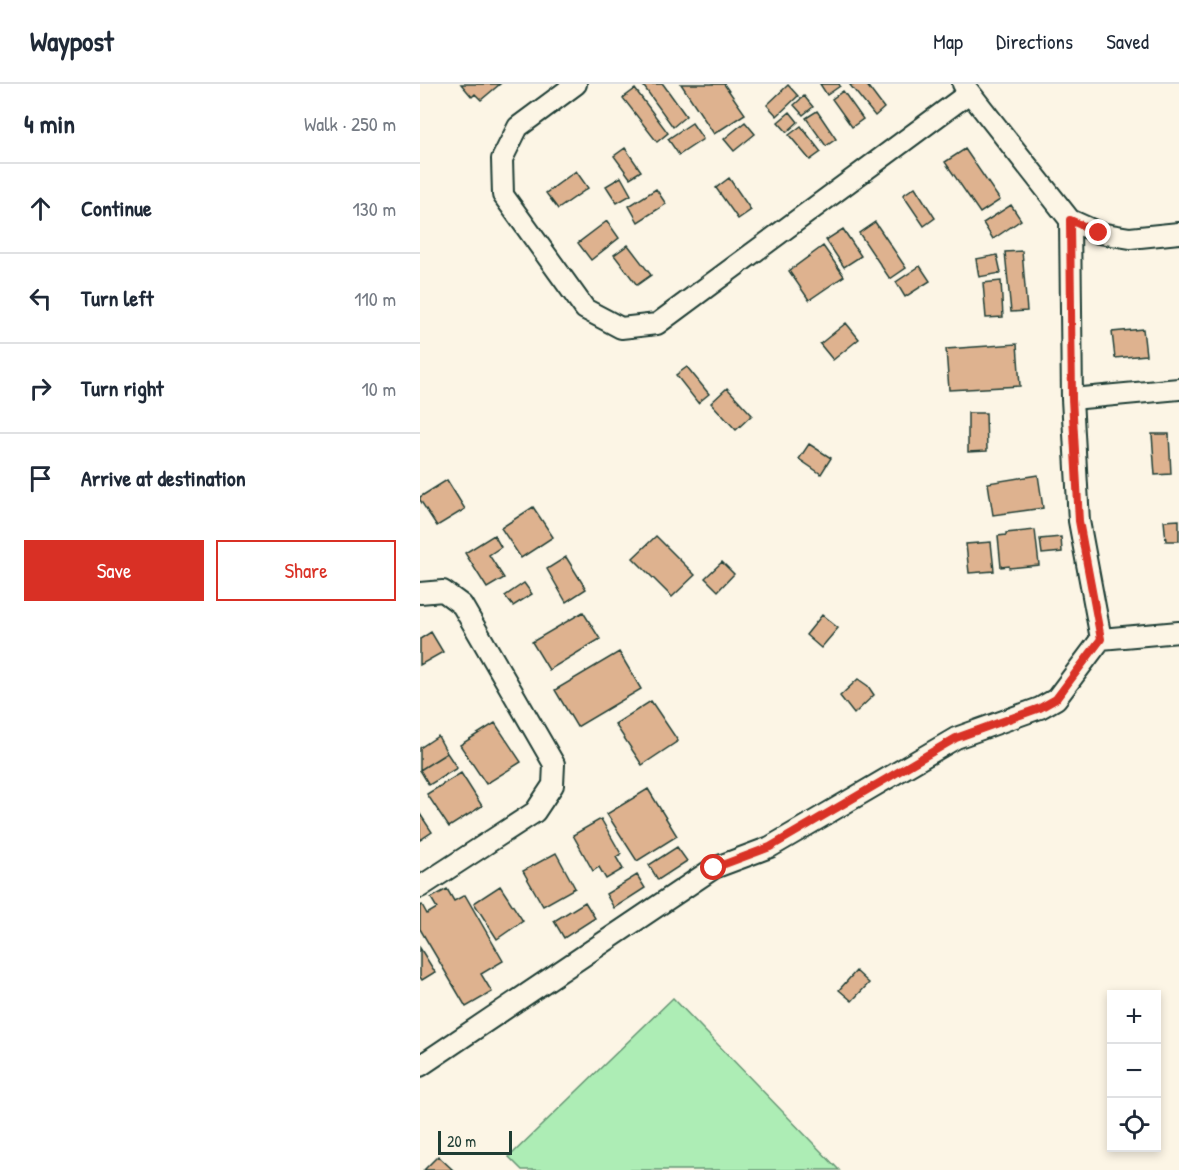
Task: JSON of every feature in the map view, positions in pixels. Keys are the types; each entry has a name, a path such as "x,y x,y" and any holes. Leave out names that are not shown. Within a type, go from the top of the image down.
{"street":[{"path":"576,84 518,128 502,159 503,195 585,309 621,328 657,324 966,88 1070,220 1099,233 1130,238 1179,233"},
{"path":"420,1066 714,868 770,847 956,738 1040,708 1056,699 1101,639 1079,521 1072,399 1070,220"},
{"path":"1072,399 1179,389"},
{"path":"420,592 443,591 462,605 554,764 553,785 535,812 420,887"},
{"path":"1101,639 1179,632"}],"green space":[{"path":"673,998 839,1170 522,1170 509,1157"}],"building":[{"path":"461,84 500,84 481,100 475,94 472,97"},
{"path":"642,84 663,84 686,116 673,127"},
{"path":"681,84 724,84 745,114 714,134"},
{"path":"820,84 839,84 840,86 827,95"},
{"path":"866,84 884,108 875,116 850,85"},
{"path":"788,85 798,96 777,116 767,105"},
{"path":"635,89 668,133 657,142 623,98"},
{"path":"843,91 863,119 852,127 832,99"},
{"path":"804,96 813,107 803,115 794,105"},
{"path":"817,111 836,139 826,146 806,118"},
{"path":"790,112 798,122 787,132 778,122"},
{"path":"745,122 755,134 734,151 724,139"},
{"path":"692,123 703,139 679,155 668,139"},
{"path":"801,126 821,152 810,160 789,135"},
{"path":"625,148 641,171 630,178 614,156"},
{"path":"965,149 1000,200 980,213 945,162"},
{"path":"576,171 588,188 558,209 546,193"},
{"path":"621,177 631,195 617,203 606,186"},
{"path":"729,178 751,210 738,219 716,188"},
{"path":"915,187 935,218 924,226 903,195"},
{"path":"656,189 666,204 638,222 629,206"},
{"path":"1011,205 1021,220 993,239 983,223"},
{"path":"607,221 619,238 591,260 578,243"},
{"path":"875,222 906,268 890,279 859,233"},
{"path":"843,229 861,256 844,267 826,240"},
{"path":"628,245 651,275 637,285 614,255"},
{"path":"823,246 844,276 809,300 789,271"},
{"path":"1022,251 1027,311 1011,312 1005,252"},
{"path":"997,255 1001,273 979,277 976,259"},
{"path":"920,266 930,281 905,297 896,282"},
{"path":"1001,281 1003,317 986,318 983,283"},
{"path":"846,323 859,339 833,360 820,344"},
{"path":"1143,329 1146,355 1115,358 1112,332"},
{"path":"1017,344 1020,386 949,390 946,349"},
{"path":"687,367 709,394 698,403 676,375"},
{"path":"727,388 752,415 736,430 711,403"},
{"path":"968,413 986,413 987,451 968,452"},
{"path":"1152,434 1169,434 1171,474 1155,475"},
{"path":"809,444 831,458 821,474 799,459"},
{"path":"1038,475 1043,508 993,515 988,483"},
{"path":"447,480 465,509 437,526 420,497"},
{"path":"533,507 553,537 521,558 501,528"},
{"path":"1179,520 1179,541 1166,541 1164,521"},
{"path":"1035,530 1039,565 1001,567 998,536"},
{"path":"494,535 501,547 489,555 504,578 487,588 465,553"},
{"path":"656,536 695,575 672,597 633,558"},
{"path":"1061,537 1062,552 1042,554 1040,539"},
{"path":"991,542 994,571 969,573 966,544"},
{"path":"566,557 586,589 566,602 547,569"},
{"path":"722,562 734,574 718,591 705,578"},
{"path":"524,583 532,594 513,606 505,596"},
{"path":"583,612 600,639 549,670 532,642"},
{"path":"822,615 838,628 821,648 806,635"},
{"path":"431,632 443,652 420,665 420,639"},
{"path":"619,652 641,689 577,727 555,690"},
{"path":"858,679 868,686 874,695 854,714 840,696"},
{"path":"651,701 678,741 642,765 615,724"},
{"path":"495,723 521,762 486,784 460,745"},
{"path":"438,736 447,753 420,770 420,748"},
{"path":"447,753 457,768 429,785 420,770"},
{"path":"461,773 482,806 449,827 427,794"},
{"path":"648,789 677,836 637,861 607,814"},
{"path":"420,814 432,832 420,840"},
{"path":"601,819 621,854 616,857 623,869 606,879 599,867 593,871 573,835"},
{"path":"677,847 687,861 658,880 649,865"},
{"path":"556,853 575,888 543,906 523,871"},
{"path":"637,875 645,888 614,908 606,894"},
{"path":"500,886 523,921 497,939 474,903"},
{"path":"447,889 454,901 465,895 503,961 481,974 492,992 466,1007 420,929 420,906 422,905 427,914 437,908 431,898"},
{"path":"585,902 595,918 564,938 554,921"},
{"path":"420,948 435,972 422,980 420,977"},
{"path":"856,971 869,983 852,1001 839,990"},
{"path":"438,1156 453,1170 424,1170"}],"route":[{"path":"714,868 770,847 956,738 1040,708 1056,699 1101,639 1079,521 1072,399 1070,220 1099,233"}]}
